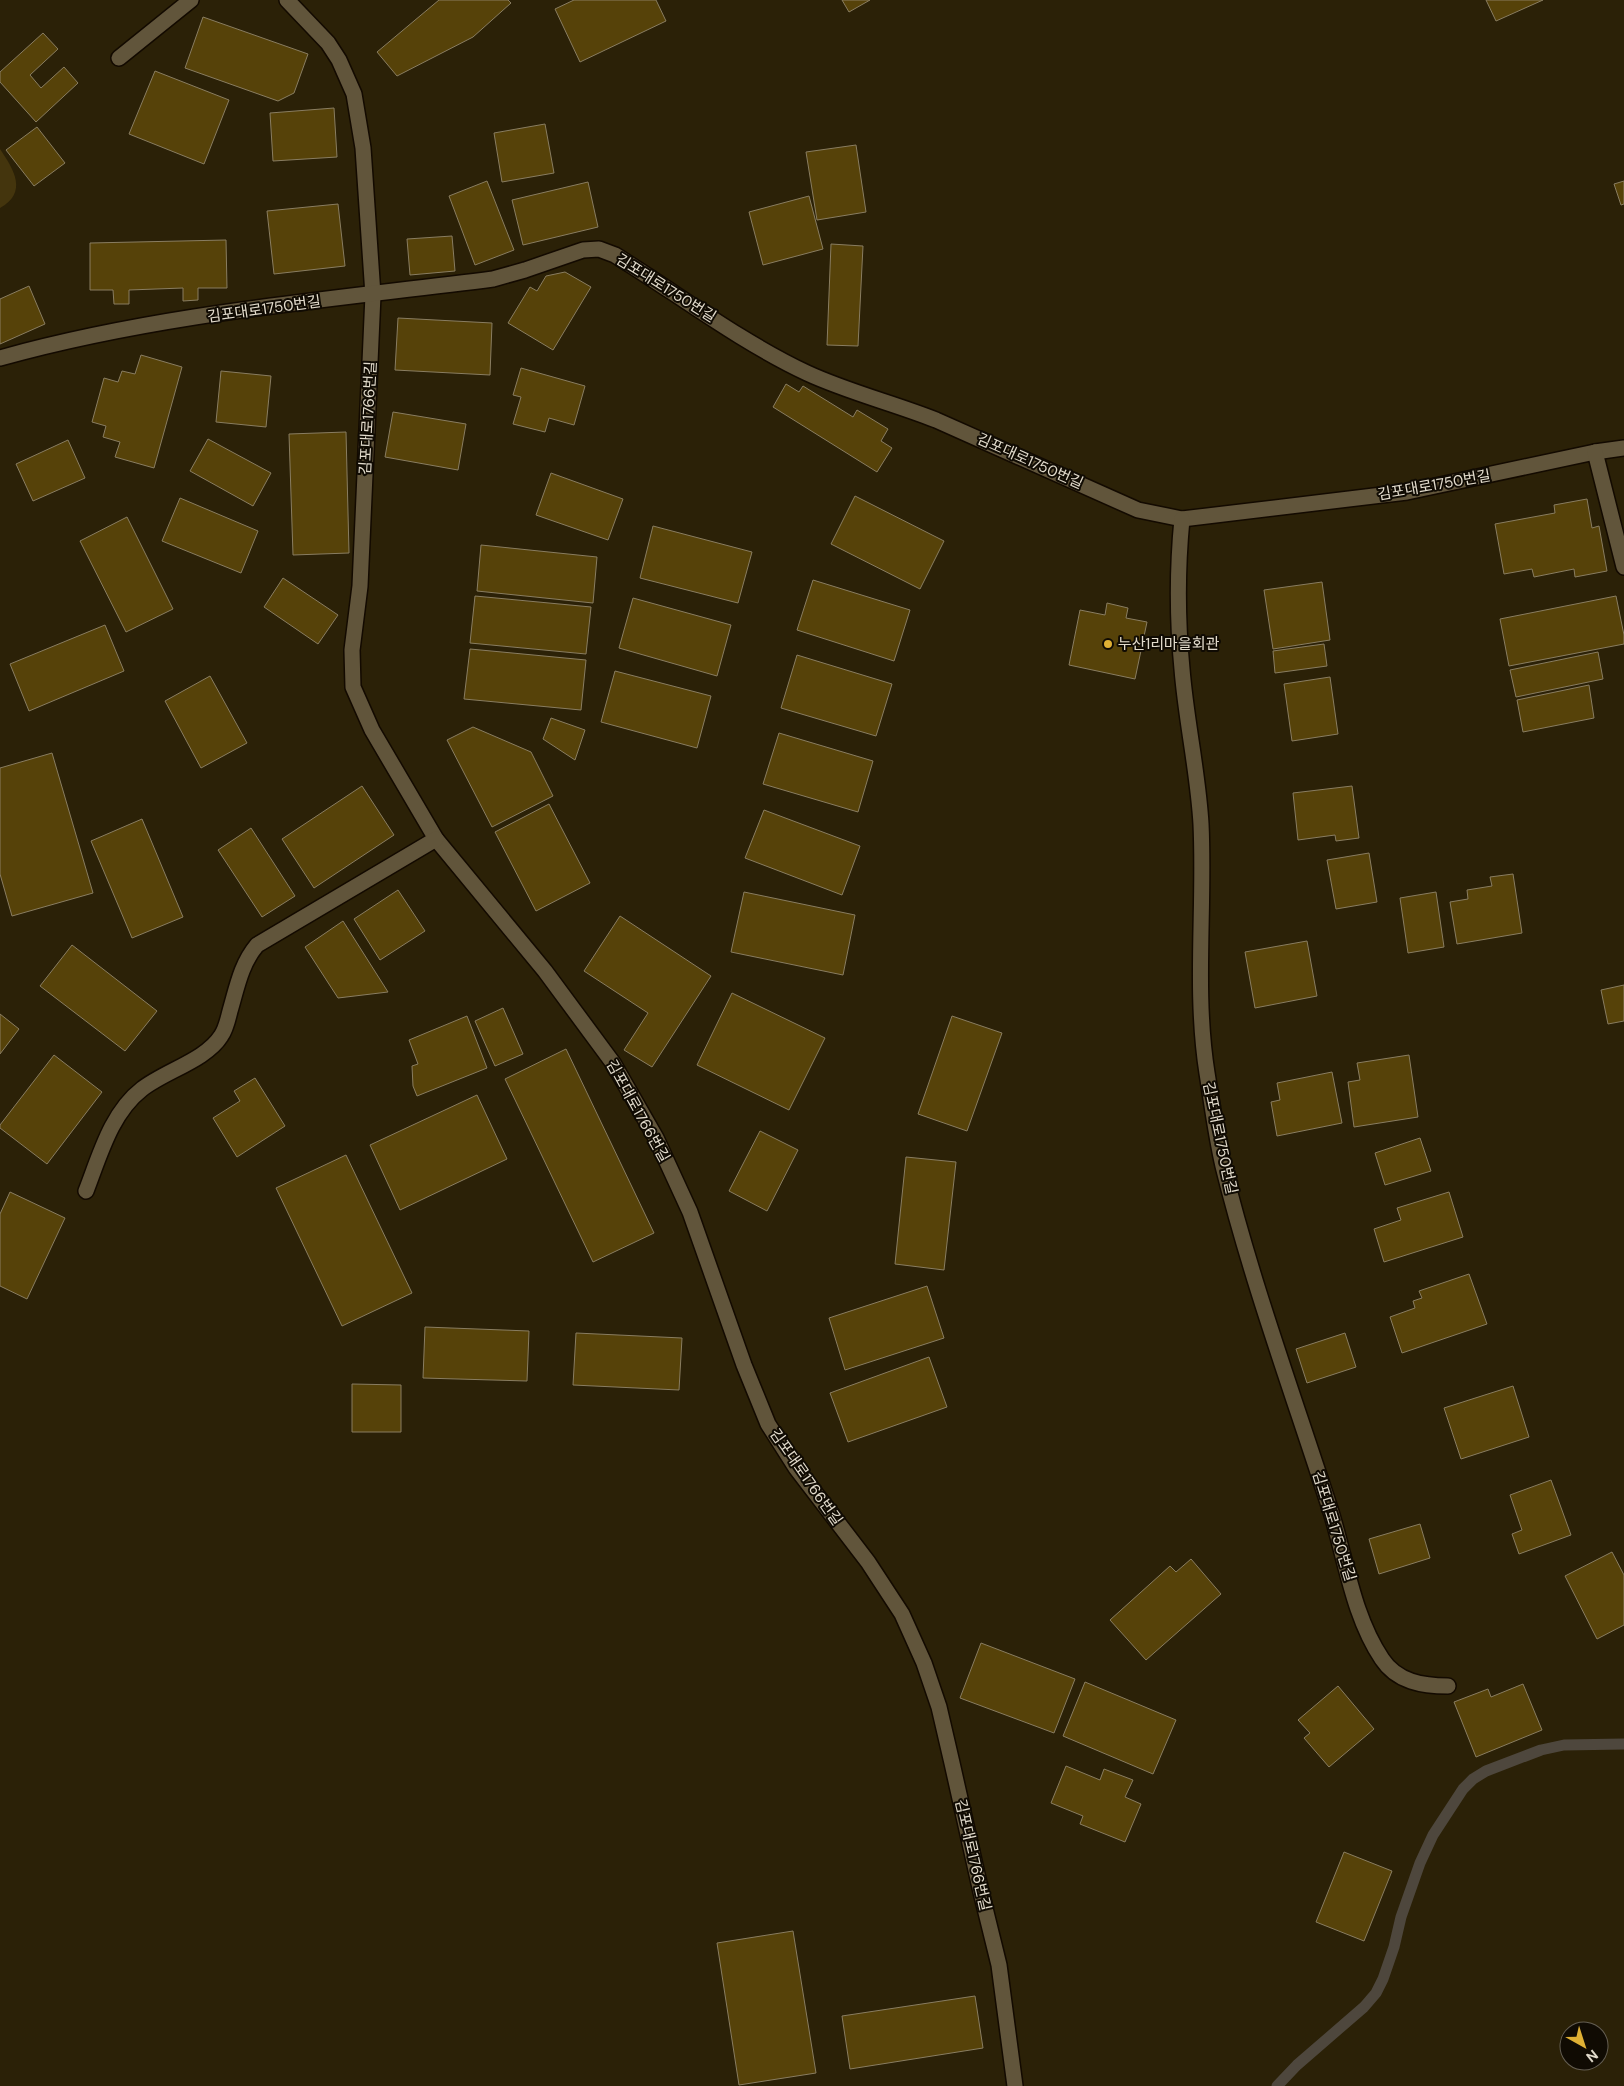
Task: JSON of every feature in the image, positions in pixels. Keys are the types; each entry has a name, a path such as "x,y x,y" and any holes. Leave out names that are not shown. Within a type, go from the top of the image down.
{"lane":[{"path":"119,58 192,0"},
{"name":"김포대로1766번길","path":"287,0 328,43 342,66 354,94 363,148 373,294 360,586 352,650 353,687 372,730 436,839 545,971 614,1063 656,1138 690,1212 744,1366 768,1424 796,1468 868,1562 902,1614 924,1663 939,1707 999,1965 1015,2086"},
{"name":"김포대로1750번길","path":"0,358 129,328 242,310 493,278 525,270 583,250 599,249 615,255 732,330 806,372 832,384 936,420 1138,510 1182,519 1407,492 1595,452 1624,448"},
{"path":"1595,452 1624,568"},
{"name":"김포대로1750번길","path":"1182,519 1177,566 1177,604 1182,670 1201,823 1203,1031 1207,1070 1223,1164 1256,1284 1332,1515 1364,1623 1383,1662 1396,1673 1413,1683 1429,1686 1448,1686"},
{"path":"86,1191 113,1124 128,1102 143,1088 210,1048 222,1036 241,970 247,957 257,945 436,839"}],"shaded area":[{"path":"0,149 14,173 16,188 9,202 0,208"}],"building":[{"path":"439,0 508,0 511,3 473,37 397,76 377,52"},
{"path":"574,0 656,0 666,21 580,62 555,9"},
{"path":"842,0 870,0 849,12"},
{"path":"1486,0 1543,0 1496,21"},
{"path":"203,17 308,54 294,93 278,101 185,68"},
{"path":"43,33 58,49 30,75 41,88 64,67 78,83 36,122 0,82 0,72"},
{"path":"155,71 229,100 204,164 129,134"},
{"path":"334,108 337,157 273,161 270,113"},
{"path":"545,124 554,173 502,182 494,133"},
{"path":"37,127 65,163 34,186 6,150"},
{"path":"856,145 866,212 817,220 806,152"},
{"path":"487,181 514,250 475,265 449,196"},
{"path":"1624,181 1624,204 1621,205 1614,184"},
{"path":"588,182 598,227 523,245 512,200"},
{"path":"809,196 823,249 763,265 749,212"},
{"path":"338,204 345,266 274,274 267,211"},
{"path":"452,236 455,271 410,275 407,239"},
{"path":"226,240 227,288 198,288 198,300 183,301 183,288 129,290 129,304 114,304 113,290 90,290 90,243"},
{"path":"831,244 863,246 858,346 827,345"},
{"path":"565,272 591,287 553,350 508,323 530,287 537,291 546,276"},
{"path":"29,286 45,324 0,344 0,299"},
{"path":"398,318 492,323 490,375 395,370"},
{"path":"141,355 182,367 154,468 115,457 120,442 103,437 106,426 92,422 104,378 118,382 122,371 135,374"},
{"path":"521,368 585,386 574,425 549,418 545,432 513,424 521,397 513,395"},
{"path":"221,371 271,376 266,427 216,422"},
{"path":"786,384 799,392 803,386 853,417 857,410 888,429 881,441 892,448 877,472 773,407"},
{"path":"393,412 466,424 458,470 385,457"},
{"path":"346,432 349,553 293,555 289,434"},
{"path":"208,439 271,473 253,506 190,471"},
{"path":"68,440 85,478 33,501 16,464"},
{"path":"551,473 623,499 608,540 536,515"},
{"path":"855,496 944,541 920,589 831,544"},
{"path":"180,498 258,531 241,573 162,541"},
{"path":"1587,499 1592,528 1599,526 1607,571 1575,577 1574,569 1534,577 1532,569 1504,574 1495,524 1555,513 1554,505"},
{"path":"127,517 173,609 126,632 80,541"},
{"path":"653,526 752,552 738,603 640,578"},
{"path":"481,545 597,557 593,603 477,591"},
{"path":"283,578 338,615 318,644 264,607"},
{"path":"813,580 910,610 894,661 797,630"},
{"path":"1322,582 1330,640 1273,649 1264,590"},
{"path":"475,596 591,607 586,654 470,643"},
{"path":"1616,596 1624,644 1509,666 1500,619"},
{"path":"633,598 731,625 717,676 619,648"},
{"name":"누산1리마을회관","path":"1107,603 1128,608 1126,618 1147,622 1135,679 1069,665 1080,610 1105,615"},
{"path":"105,625 124,671 29,711 10,664"},
{"path":"1324,644 1327,666 1275,673 1273,651"},
{"path":"470,649 586,660 581,710 464,699"},
{"path":"1598,652 1603,679 1516,697 1510,670"},
{"path":"797,655 892,684 876,736 781,708"},
{"path":"615,671 711,696 697,748 601,722"},
{"path":"210,676 247,743 201,768 165,701"},
{"path":"1330,677 1338,734 1292,741 1284,684"},
{"path":"1589,685 1594,718 1523,732 1517,700"},
{"path":"551,718 585,730 575,760 543,739"},
{"path":"473,727 531,752 553,796 492,827 447,740"},
{"path":"779,733 873,761 858,812 763,784"},
{"path":"52,753 93,893 12,916 0,874 0,768"},
{"path":"362,786 394,835 314,888 282,839"},
{"path":"1352,786 1359,838 1336,841 1335,835 1298,840 1293,793"},
{"path":"549,804 590,883 536,911 495,832"},
{"path":"764,810 860,846 842,895 745,858"},
{"path":"142,819 183,917 132,938 91,841"},
{"path":"251,828 295,896 262,917 218,850"},
{"path":"1369,853 1377,902 1336,909 1327,860"},
{"path":"1513,874 1522,933 1457,944 1450,902 1468,899 1467,890 1492,886 1490,877"},
{"path":"398,890 425,931 380,960 354,919"},
{"path":"744,892 855,915 843,975 731,952"},
{"path":"1436,892 1444,947 1408,953 1400,898"},
{"path":"620,916 711,976 652,1067 624,1050 648,1013 584,971"},
{"path":"343,921 388,992 338,998 305,947"},
{"path":"1307,941 1317,996 1255,1008 1245,952"},
{"path":"72,945 157,1011 125,1051 40,986"},
{"path":"1624,985 1624,1021 1608,1024 1601,990"},
{"path":"732,993 825,1038 789,1110 697,1065"},
{"path":"503,1008 523,1054 495,1066 475,1021"},
{"path":"0,1014 19,1029 0,1054"},
{"path":"467,1016 487,1068 417,1096 413,1086 412,1066 418,1064 409,1040"},
{"path":"952,1016 1002,1033 967,1131 918,1114"},
{"path":"566,1049 654,1233 593,1262 505,1079"},
{"path":"54,1055 102,1092 47,1164 0,1128 0,1125"},
{"path":"1409,1055 1418,1117 1354,1127 1348,1082 1360,1080 1357,1063"},
{"path":"1332,1072 1342,1123 1277,1136 1271,1102 1280,1100 1277,1083"},
{"path":"255,1078 285,1126 237,1157 213,1118 240,1101 234,1091"},
{"path":"477,1095 507,1159 400,1210 370,1145"},
{"path":"760,1131 798,1150 767,1211 729,1191"},
{"path":"1420,1138 1431,1171 1385,1185 1375,1153"},
{"path":"346,1155 412,1293 342,1326 276,1188"},
{"path":"906,1157 956,1162 944,1270 895,1264"},
{"path":"10,1192 65,1218 27,1299 0,1286 0,1214"},
{"path":"1449,1192 1463,1237 1384,1262 1374,1229 1401,1220 1397,1208"},
{"path":"1469,1274 1487,1324 1402,1353 1390,1317 1415,1308 1413,1301 1422,1298 1419,1291"},
{"path":"927,1286 944,1338 845,1370 829,1318"},
{"path":"425,1327 529,1331 527,1381 423,1378"},
{"path":"576,1333 682,1338 679,1390 573,1385"},
{"path":"1345,1333 1356,1367 1307,1383 1296,1349"},
{"path":"929,1357 947,1407 848,1442 830,1393"},
{"path":"352,1384 401,1385 401,1432 352,1432"},
{"path":"1513,1386 1529,1437 1461,1459 1444,1408"},
{"path":"1551,1480 1571,1535 1519,1554 1512,1534 1522,1530 1510,1495"},
{"path":"1420,1524 1430,1558 1379,1574 1369,1539"},
{"path":"1612,1552 1624,1575 1624,1625 1597,1639 1565,1576"},
{"path":"1191,1559 1221,1594 1146,1660 1110,1620 1170,1566 1176,1572"},
{"path":"981,1643 1075,1679 1054,1733 960,1698"},
{"path":"1085,1682 1176,1720 1153,1774 1063,1736"},
{"path":"1523,1684 1542,1730 1476,1757 1454,1702 1488,1689 1491,1697"},
{"path":"1338,1686 1374,1729 1329,1767 1304,1738 1310,1733 1298,1720"},
{"path":"1066,1766 1100,1780 1104,1769 1133,1780 1125,1797 1141,1804 1125,1842 1080,1824 1083,1816 1051,1803"},
{"path":"1344,1852 1392,1871 1364,1941 1316,1922"},
{"path":"793,1931 816,2073 739,2085 717,1943"},
{"path":"975,1996 983,2048 850,2069 842,2016"}],"waterway":[{"path":"1277,2086 1297,2065 1364,2007 1376,1993 1394,1947 1401,1917 1420,1863 1433,1835 1463,1789 1473,1779 1486,1771 1541,1750 1564,1745 1624,1744"}],"place":[{"name":"누산1리마을회관","path":"1108,644"}]}
